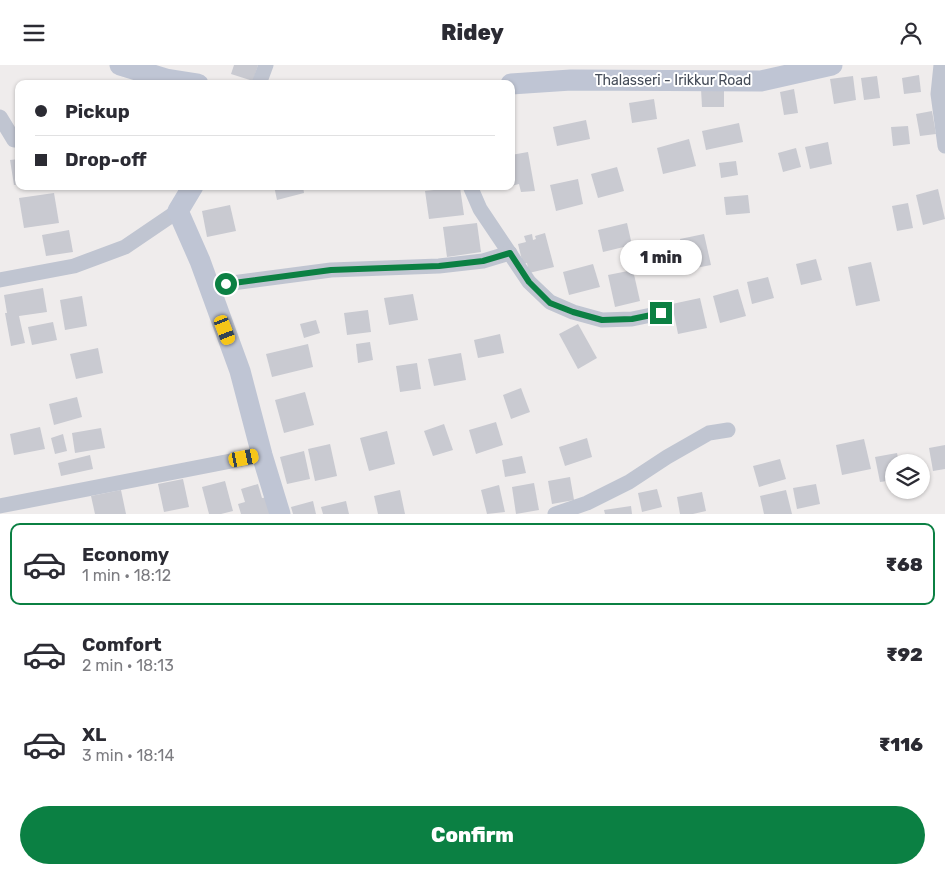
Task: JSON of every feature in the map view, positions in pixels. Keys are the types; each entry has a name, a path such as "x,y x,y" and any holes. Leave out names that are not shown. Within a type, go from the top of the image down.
{"main road":[{"path":"120,65 158,80"},
{"name":"Thalasseri - Irikkur Road","path":"515,84 571,79 761,81 832,65"},
{"path":"191,190 178,211 209,286 240,371 280,514"}],"street":[{"path":"260,80 266,65"},
{"path":"941,65 938,94 945,146"},
{"path":"0,117 15,139"},
{"path":"472,190 480,209 529,282 550,303 602,320 632,319 661,313"},
{"path":"0,280 74,266 125,247 178,211"},
{"path":"209,286 331,270 439,266 483,261 510,253"},
{"path":"555,514 587,503 629,482 666,457 709,433 728,430"},
{"path":"0,506 262,455"}],"building":[{"path":"234,65 258,65 253,80 231,74"},
{"path":"919,75 921,92 904,94 902,78"},
{"path":"853,76 856,100 834,104 830,79"},
{"path":"877,76 880,98 864,100 861,78"},
{"path":"701,89 724,89 724,107 702,107"},
{"path":"794,89 798,113 784,115 780,92"},
{"path":"654,99 657,119 632,123 629,103"},
{"path":"932,111 936,134 920,136 916,114"},
{"path":"586,120 590,139 557,146 553,127"},
{"path":"739,123 743,142 706,150 702,131"},
{"path":"908,126 910,144 893,146 891,127"},
{"path":"689,139 696,166 663,174 657,148"},
{"path":"828,142 832,164 810,169 805,147"},
{"path":"796,148 801,167 783,172 778,153"},
{"path":"528,152 535,191 521,192 519,184 515,185 515,154"},
{"path":"15,159 14,185 10,160"},
{"path":"736,161 738,175 721,178 719,163"},
{"path":"617,167 624,191 598,198 591,174"},
{"path":"578,179 583,204 556,211 550,185"},
{"path":"938,189 945,219 923,225 916,195"},
{"path":"275,190 304,190 304,193 277,200"},
{"path":"460,190 464,215 429,219 425,191"},
{"path":"54,193 59,223 24,228 19,198"},
{"path":"748,195 750,213 726,215 724,197"},
{"path":"908,203 913,228 897,231 892,206"},
{"path":"230,205 236,231 207,237 202,211"},
{"path":"477,223 481,252 447,257 443,227"},
{"path":"627,223 632,245 603,252 598,230"},
{"path":"69,230 73,252 46,256 42,235"},
{"path":"545,233 554,267 529,273 527,263 523,264 518,244 526,242 524,236 532,234 533,240 536,239 535,236"},
{"path":"704,234 711,265 686,270 680,239"},
{"path":"816,259 822,280 801,285 796,264"},
{"path":"871,262 880,301 856,306 848,267"},
{"path":"593,264 600,287 569,295 563,272"},
{"path":"633,270 640,301 615,307 608,275"},
{"path":"768,277 774,298 752,304 747,282"},
{"path":"43,288 47,312 19,316 25,343 11,346 4,295"},
{"path":"738,289 746,316 720,323 713,296"},
{"path":"413,294 418,320 389,325 384,298"},
{"path":"82,296 87,326 65,330 60,300"},
{"path":"700,298 707,328 678,334 672,304"},
{"path":"368,310 371,332 347,335 344,313"},
{"path":"316,320 320,333 304,338 300,324"},
{"path":"53,322 57,340 32,345 28,327"},
{"path":"578,324 597,358 578,369 559,334"},
{"path":"500,334 504,353 478,358 474,340"},
{"path":"370,342 373,360 358,363 356,344"},
{"path":"308,344 313,367 272,377 266,354"},
{"path":"98,348 103,373 76,379 70,354"},
{"path":"461,353 466,380 434,386 428,359"},
{"path":"417,363 421,389 400,392 396,366"},
{"path":"521,388 530,412 511,419 503,395"},
{"path":"305,392 314,425 284,433 275,400"},
{"path":"77,397 82,417 54,425 49,404"},
{"path":"496,422 503,445 476,454 469,430"},
{"path":"444,424 453,450 433,456 424,431"},
{"path":"40,427 45,449 14,455 10,434"},
{"path":"101,428 105,448 75,453 72,433"},
{"path":"387,431 395,464 369,471 360,438"},
{"path":"63,434 67,451 55,454 51,438"},
{"path":"587,438 592,457 565,466 559,447"},
{"path":"864,439 871,469 842,475 836,445"},
{"path":"330,444 337,476 315,481 308,449"},
{"path":"945,445 945,469 933,471 929,448"},
{"path":"304,451 310,479 287,484 280,457"},
{"path":"90,455 93,469 61,476 58,463"},
{"path":"885,455 885,481 880,482 875,457"},
{"path":"522,456 526,473 505,477 502,460"},
{"path":"780,459 786,479 759,487 753,466"},
{"path":"570,477 574,500 552,504 548,481"},
{"path":"183,479 189,507 164,512 158,484"},
{"path":"225,481 233,511 209,514 202,487"},
{"path":"534,483 539,510 516,514 512,487"},
{"path":"258,484 262,498 268,497 273,514 241,514 238,504 245,502 241,489"},
{"path":"816,484 820,504 797,509 793,488"},
{"path":"499,485 505,512 487,514 481,490"},
{"path":"657,489 662,507 642,512 638,493"},
{"path":"121,490 126,514 95,514 91,496"},
{"path":"400,490 405,514 378,514 374,496"},
{"path":"786,490 792,514 764,514 760,496"},
{"path":"702,492 706,511 680,514 677,497"},
{"path":"313,501 316,514 293,514 291,507"},
{"path":"346,501 349,514 323,514 321,507"},
{"path":"631,506 632,514 605,514 604,510"}],"route":[{"path":"226,284 331,270 439,266 483,261 510,253 529,282 550,303 602,320 632,319 661,313"}]}
